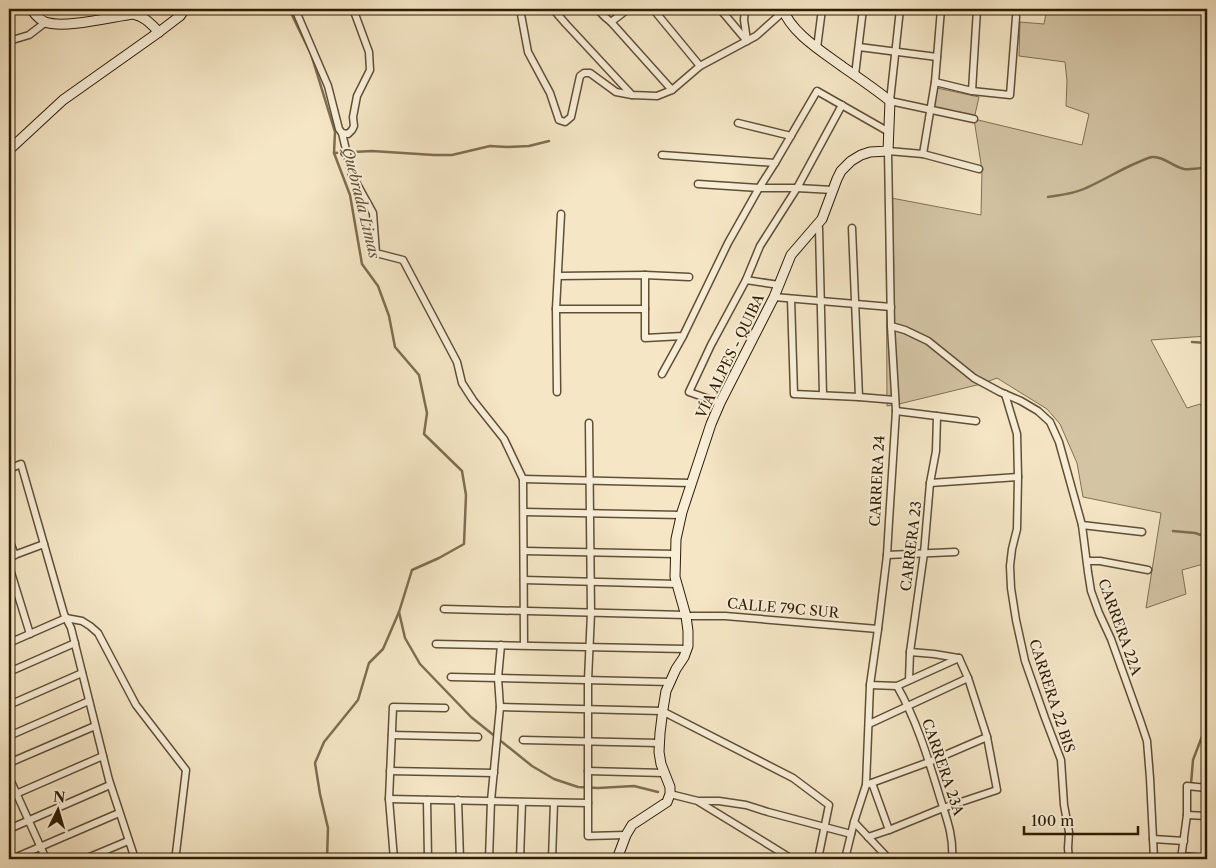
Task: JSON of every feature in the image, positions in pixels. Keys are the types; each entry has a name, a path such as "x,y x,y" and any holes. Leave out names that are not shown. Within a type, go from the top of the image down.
{"street":[{"path":"31,9 38,18 57,24 82,23 133,14 148,21 159,32"},
{"path":"9,150 63,100 159,32 186,9"},
{"path":"295,9 328,86 352,175 373,213 376,253 403,260 457,362 462,383 504,439 523,480 524,646"},
{"path":"342,133 348,134 354,126 353,117 357,96 370,70 369,52 355,14 355,9"},
{"path":"520,9 528,52 550,93 559,120 565,122 571,117 580,76 584,73 590,72 616,92 657,96 672,90 700,66 756,36 783,10 793,26 817,48 890,101 974,119"},
{"path":"553,9 632,95"},
{"path":"597,9 672,90"},
{"path":"611,22 628,9"},
{"path":"653,9 700,66"},
{"path":"720,9 747,41"},
{"path":"745,9 744,20 747,41"},
{"path":"817,48 822,9"},
{"path":"855,75 863,9"},
{"path":"890,101 900,9"},
{"path":"923,154 935,82 941,9"},
{"path":"972,91 976,9"},
{"path":"935,82 972,91 1010,95 1016,17"},
{"path":"9,41 29,35 46,22"},
{"path":"859,47 937,56"},
{"path":"662,374 684,336 728,243 817,91 889,132"},
{"name":"CARRERA 24","path":"845,859 854,822 869,784 870,685 887,555 896,411 891,326 888,151 890,101"},
{"path":"720,403 689,392 711,345 746,280 763,241 797,188 842,105"},
{"path":"738,123 791,136"},
{"path":"888,151 923,154 979,169"},
{"name":"VÍA ALPES - QUIBA","path":"670,794 670,787 664,773 659,752 662,711 666,691 688,646 686,615 675,577 677,531 711,424 774,297 791,255 824,214 832,190 842,171 851,161 865,153 888,151"},
{"path":"662,155 775,162"},
{"path":"698,184 832,190"},
{"path":"557,392 556,309 561,214"},
{"path":"817,225 819,228 823,395"},
{"path":"852,228 859,397"},
{"path":"645,274 645,338 684,336"},
{"path":"558,276 645,274 689,277"},
{"path":"746,280 779,285"},
{"path":"774,297 891,307"},
{"path":"791,299 794,394 895,400"},
{"path":"556,309 645,309"},
{"path":"891,326 905,330 928,342 974,378 1005,394"},
{"name":"CARRERA 22A","path":"1005,394 1038,411 1050,422 1059,442 1082,525 1092,591 1111,638 1147,742 1154,859"},
{"name":"CARRERA 22 BIS","path":"1005,394 1017,434 1017,529 1010,566 1011,588 1025,661 1061,760 1064,805 1070,832 1069,859"},
{"path":"896,411 976,421"},
{"name":"CARRERA 23","path":"910,680 910,652 924,553 930,483 936,450 937,416"},
{"path":"589,423 591,613 588,680 588,836 626,836"},
{"path":"9,469 20,464 64,614 71,628 110,785 134,859"},
{"path":"930,483 1018,477"},
{"path":"523,480 691,483"},
{"path":"524,512 681,515"},
{"path":"1082,525 1142,532"},
{"path":"9,540 12,556 44,544"},
{"path":"524,551 675,554"},
{"path":"887,555 955,552"},
{"path":"1087,562 1100,561 1148,570"},
{"path":"9,566 30,634"},
{"path":"524,580 677,584"},
{"name":"CALLE 79C SUR","path":"444,609 726,616 878,629"},
{"path":"9,643 66,618 82,621 98,633 136,705 186,770 176,853 178,859"},
{"path":"9,672 75,643"},
{"path":"436,644 686,649"},
{"path":"489,859 491,801 500,707 498,678 500,645"},
{"path":"910,652 959,658"},
{"path":"868,837 996,790 987,737 968,678 959,658"},
{"path":"870,685 897,686 959,658"},
{"path":"9,705 82,672"},
{"path":"451,677 670,682"},
{"path":"869,724 968,678"},
{"name":"CARRERA 23A","path":"897,686 908,705 950,827 952,859"},
{"path":"9,736 89,701"},
{"path":"394,859 389,799 393,707 445,708"},
{"path":"500,707 662,711 793,778 829,806 818,859"},
{"path":"9,763 95,726"},
{"path":"392,735 478,737"},
{"path":"889,830 869,784 929,762 987,737"},
{"path":"522,740 660,743"},
{"path":"9,797 103,756"},
{"path":"390,771 494,773"},
{"path":"588,771 664,773"},
{"path":"9,777 46,859"},
{"path":"9,829 110,785"},
{"path":"1207,788 1187,786 1187,815 1181,858 1207,858"},
{"path":"619,859 626,836 632,825 667,802 670,794 698,801 719,801 746,805 851,834"},
{"path":"389,799 588,803"},
{"path":"427,800 428,859"},
{"path":"458,800 460,859"},
{"path":"698,801 792,859"},
{"path":"520,859 522,802"},
{"path":"552,859 554,803"},
{"path":"12,859 119,813"},
{"path":"1187,815 1207,816"},
{"path":"854,822 889,859"},
{"path":"1153,839 1184,841"},
{"path":"85,859 128,840"}],"shaded area":[{"path":"1047,9 1207,9 1207,336 1151,340 1187,408 1200,404 1207,416 1207,563 1182,570 1186,594 1146,608 1161,513 1083,497 1077,463 1060,424 1047,409 997,378 981,384 887,406 886,197 981,215 982,170 974,119 1082,145 1089,114 1066,106 1067,81 1065,62 1019,56 1020,22 1044,24"},
{"path":"937,88 979,97 974,119 933,109"}],"waterway":[{"name":"Quebrada Limas","path":"289,9 311,54 335,132 334,153 350,195 362,264 378,286 389,316 395,347 419,375 427,413 424,434 462,471 466,495 464,544 412,570 399,612 383,649 369,663 358,700 324,742 315,763 328,828 327,859"},
{"path":"334,153 372,151 452,155 490,146 529,146 549,141"},
{"path":"1048,197 1081,190 1152,157 1161,158 1184,169 1207,167"},
{"path":"1192,342 1207,343"},
{"path":"1173,531 1195,533 1207,537"},
{"path":"399,612 405,638 420,664 471,717 532,766 554,779 578,787 634,786 658,792"},
{"path":"1191,784 1193,760 1207,725"}]}
